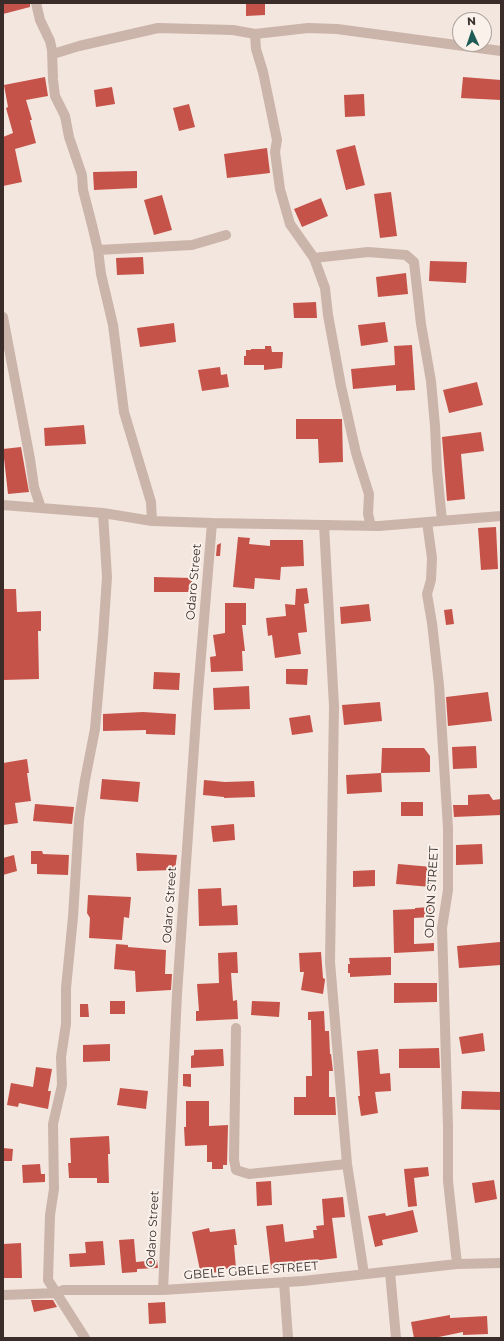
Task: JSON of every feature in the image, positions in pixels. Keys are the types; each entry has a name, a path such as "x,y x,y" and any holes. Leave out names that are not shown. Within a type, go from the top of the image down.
{"street":[{"path":"36,3 40,20 50,41 53,54 53,80 55,96 65,116 69,137 82,176 83,190 98,250 101,274 113,325 124,412 151,502 152,521"},
{"path":"53,54 79,46 158,28 233,30 255,34 308,28 337,29 501,51"},
{"path":"255,34 256,49 263,72 277,140 275,152 280,189 290,224 314,258 325,288 328,315 341,386 356,452 369,494 368,514 371,526"},
{"path":"98,250 192,245 226,235"},
{"path":"314,258 368,252 406,255 414,262 421,324 431,381 442,521"},
{"path":"3,317 34,487 41,508"},
{"path":"3,504 103,513 152,521 212,523 371,526 501,516"},
{"path":"85,1338 48,1280 50,1215 54,1189 53,1124 62,1085 61,1057 66,1024 66,988 74,917 79,820 95,729 103,637 107,576 103,513"},
{"name":"ODION STREET","path":"427,522 432,558 431,580 428,594 439,685 447,820 448,890 442,928 448,1126 448,1181 457,1264"},
{"name":"Odaro Street","path":"163,1290 177,994 197,704 212,523"},
{"path":"324,525 334,706 330,962 347,1164 364,1274"},
{"path":"236,1028 234,1160 236,1170 249,1174 347,1164"},
{"name":"GBELE GBELE STREET","path":"3,1295 56,1293 63,1290 163,1290 284,1282 457,1264 501,1263"},
{"path":"390,1272 396,1338"},
{"path":"284,1282 288,1338"}],"building":[{"path":"3,3 30,3 30,7 3,14"},
{"path":"246,3 265,3 265,15 246,16"},
{"path":"45,77 48,96 26,100 32,120 30,120 36,143 15,149 22,182 3,186 3,137 13,133 6,108 8,107 4,85"},
{"path":"463,77 501,80 501,100 461,98"},
{"path":"112,87 115,104 96,107 94,90"},
{"path":"364,94 365,116 345,117 344,95"},
{"path":"189,104 195,127 179,131 173,108"},
{"path":"355,145 365,185 346,190 336,150"},
{"path":"267,148 270,173 227,178 224,154"},
{"path":"137,171 137,188 94,190 93,172"},
{"path":"391,192 397,236 380,238 374,194"},
{"path":"162,195 172,230 154,235 144,200"},
{"path":"321,198 328,216 302,227 294,209"},
{"path":"143,257 144,274 117,275 116,258"},
{"path":"430,261 467,262 466,283 429,281"},
{"path":"406,273 408,294 378,297 376,277"},
{"path":"316,302 317,318 294,318 293,303"},
{"path":"385,322 388,342 361,346 358,325"},
{"path":"174,323 176,342 140,347 137,328"},
{"path":"412,345 415,390 396,391 396,385 353,389 351,369 395,365 394,346"},
{"path":"265,346 271,346 272,352 283,352 282,368 264,370 264,365 244,365 246,350 265,349"},
{"path":"220,367 221,375 227,374 229,387 202,391 198,370"},
{"path":"477,382 483,405 449,413 443,390"},
{"path":"296,419 342,419 343,462 319,463 318,439 296,439"},
{"path":"84,425 86,444 45,446 44,428"},
{"path":"481,432 484,451 461,454 465,499 447,501 442,437"},
{"path":"21,447 29,492 8,494 3,449"},
{"path":"496,527 498,569 481,570 478,528"},
{"path":"238,537 250,538 249,544 270,546 270,540 303,540 304,566 281,567 280,580 255,578 254,589 233,587"},
{"path":"221,543 220,556 216,556 217,545"},
{"path":"154,577 192,578 191,592 154,592"},
{"path":"307,588 309,603 304,604 307,632 298,633 301,654 275,658 272,635 268,636 266,618 286,616 285,604 295,605 296,589"},
{"path":"3,589 16,589 17,612 41,611 41,631 38,631 39,679 3,680"},
{"path":"225,603 246,603 246,625 242,625 245,651 242,651 243,671 211,672 210,657 216,656 213,635 225,633"},
{"path":"369,604 371,621 341,624 340,607"},
{"path":"452,609 454,624 446,625 444,610"},
{"path":"286,669 308,669 307,685 286,684"},
{"path":"154,672 180,673 179,690 153,689"},
{"path":"249,686 250,709 214,710 213,688"},
{"path":"488,692 492,721 448,726 446,697"},
{"path":"380,702 382,721 344,725 342,705"},
{"path":"143,712 176,714 175,735 146,734 146,730 103,731 103,714"},
{"path":"310,715 313,732 292,735 289,718"},
{"path":"476,746 477,768 453,769 452,747"},
{"path":"382,748 424,748 430,756 430,772 381,773"},
{"path":"27,759 29,773 27,773 31,801 15,803 18,823 3,825 3,763"},
{"path":"381,773 382,792 347,794 346,775"},
{"path":"102,779 140,782 138,802 100,799"},
{"path":"204,780 225,782 254,781 255,797 224,798 203,795"},
{"path":"489,794 493,800 501,799 501,815 454,817 453,805 468,805 468,795"},
{"path":"401,802 423,802 423,816 401,816"},
{"path":"35,804 74,807 72,824 33,821"},
{"path":"234,824 235,840 213,842 211,826"},
{"path":"482,844 483,864 456,865 456,845"},
{"path":"31,851 42,851 43,854 69,855 68,875 37,874 37,864 31,864"},
{"path":"136,853 177,855 175,870 137,871"},
{"path":"14,855 17,871 3,875 3,858"},
{"path":"398,864 432,867 431,887 396,884"},
{"path":"375,870 375,886 353,887 353,871"},
{"path":"221,888 222,906 237,905 238,925 199,926 198,889"},
{"path":"88,895 131,897 129,918 124,917 122,940 89,938 90,918 87,913"},
{"path":"430,907 431,917 414,918 414,944 434,943 434,951 394,953 393,910"},
{"path":"500,942 501,965 459,968 457,946"},
{"path":"116,944 128,945 128,947 166,950 165,974 172,974 171,990 136,992 135,971 114,969"},
{"path":"237,952 238,973 231,973 233,1001 237,1000 238,1019 196,1021 196,1011 199,1011 197,984 219,983 218,953"},
{"path":"321,952 323,978 325,979 323,994 301,990 304,972 300,972 299,953"},
{"path":"391,957 391,975 350,977 350,973 348,973 348,964 350,964 349,958"},
{"path":"394,983 437,983 437,1002 394,1003"},
{"path":"110,1001 125,1001 125,1014 110,1014"},
{"path":"252,1001 280,1002 279,1017 251,1015"},
{"path":"80,1004 88,1004 89,1017 80,1017"},
{"path":"324,1011 325,1031 329,1031 330,1054 333,1071 329,1071 329,1097 335,1097 336,1115 294,1115 294,1097 306,1097 306,1076 312,1076 311,1020 308,1020 308,1012"},
{"path":"483,1033 485,1051 462,1054 459,1037"},
{"path":"110,1044 110,1061 83,1062 83,1045"},
{"path":"439,1048 440,1068 399,1068 399,1049"},
{"path":"223,1049 224,1066 191,1068 191,1056 194,1055 194,1050"},
{"path":"378,1049 380,1074 390,1073 391,1091 375,1092 378,1113 361,1116 358,1096 360,1096 357,1051"},
{"path":"36,1067 52,1069 48,1091 51,1091 48,1109 19,1103 18,1107 7,1105 11,1083 33,1087"},
{"path":"183,1074 191,1074 191,1087 183,1086"},
{"path":"120,1088 148,1091 146,1109 117,1105"},
{"path":"462,1091 501,1092 501,1110 461,1109"},
{"path":"186,1101 209,1101 209,1126 228,1125 227,1165 223,1165 223,1169 212,1169 212,1162 207,1162 207,1145 185,1146 184,1127 186,1127"},
{"path":"109,1136 109,1183 97,1183 97,1178 69,1178 68,1163 71,1163 70,1138"},
{"path":"3,1148 13,1149 12,1161 3,1161"},
{"path":"40,1164 41,1174 45,1174 45,1182 23,1183 22,1165"},
{"path":"428,1167 429,1176 414,1178 417,1206 408,1207 404,1169"},
{"path":"494,1180 497,1199 475,1203 472,1183"},
{"path":"271,1181 272,1205 257,1206 256,1182"},
{"path":"343,1197 345,1217 332,1218 337,1258 282,1265 282,1268 271,1269 266,1226 283,1224 285,1242 314,1238 313,1230 317,1230 316,1226 324,1225 322,1199"},
{"path":"413,1210 418,1232 382,1240 383,1245 375,1247 368,1216 385,1213 386,1216"},
{"path":"209,1228 210,1232 235,1229 237,1245 234,1245 236,1268 218,1269 218,1272 201,1275 192,1232"},
{"path":"134,1239 136,1262 157,1260 158,1268 137,1269 137,1272 122,1273 119,1240"},
{"path":"103,1241 105,1265 70,1267 69,1254 86,1253 85,1242"},
{"path":"21,1243 22,1278 4,1278 3,1244"},
{"path":"31,1300 53,1300 57,1307 34,1312"},
{"path":"165,1302 166,1323 149,1324 148,1303"},
{"path":"450,1315 450,1318 487,1316 488,1334 463,1335 463,1332 434,1338 414,1338 411,1322"}]}
